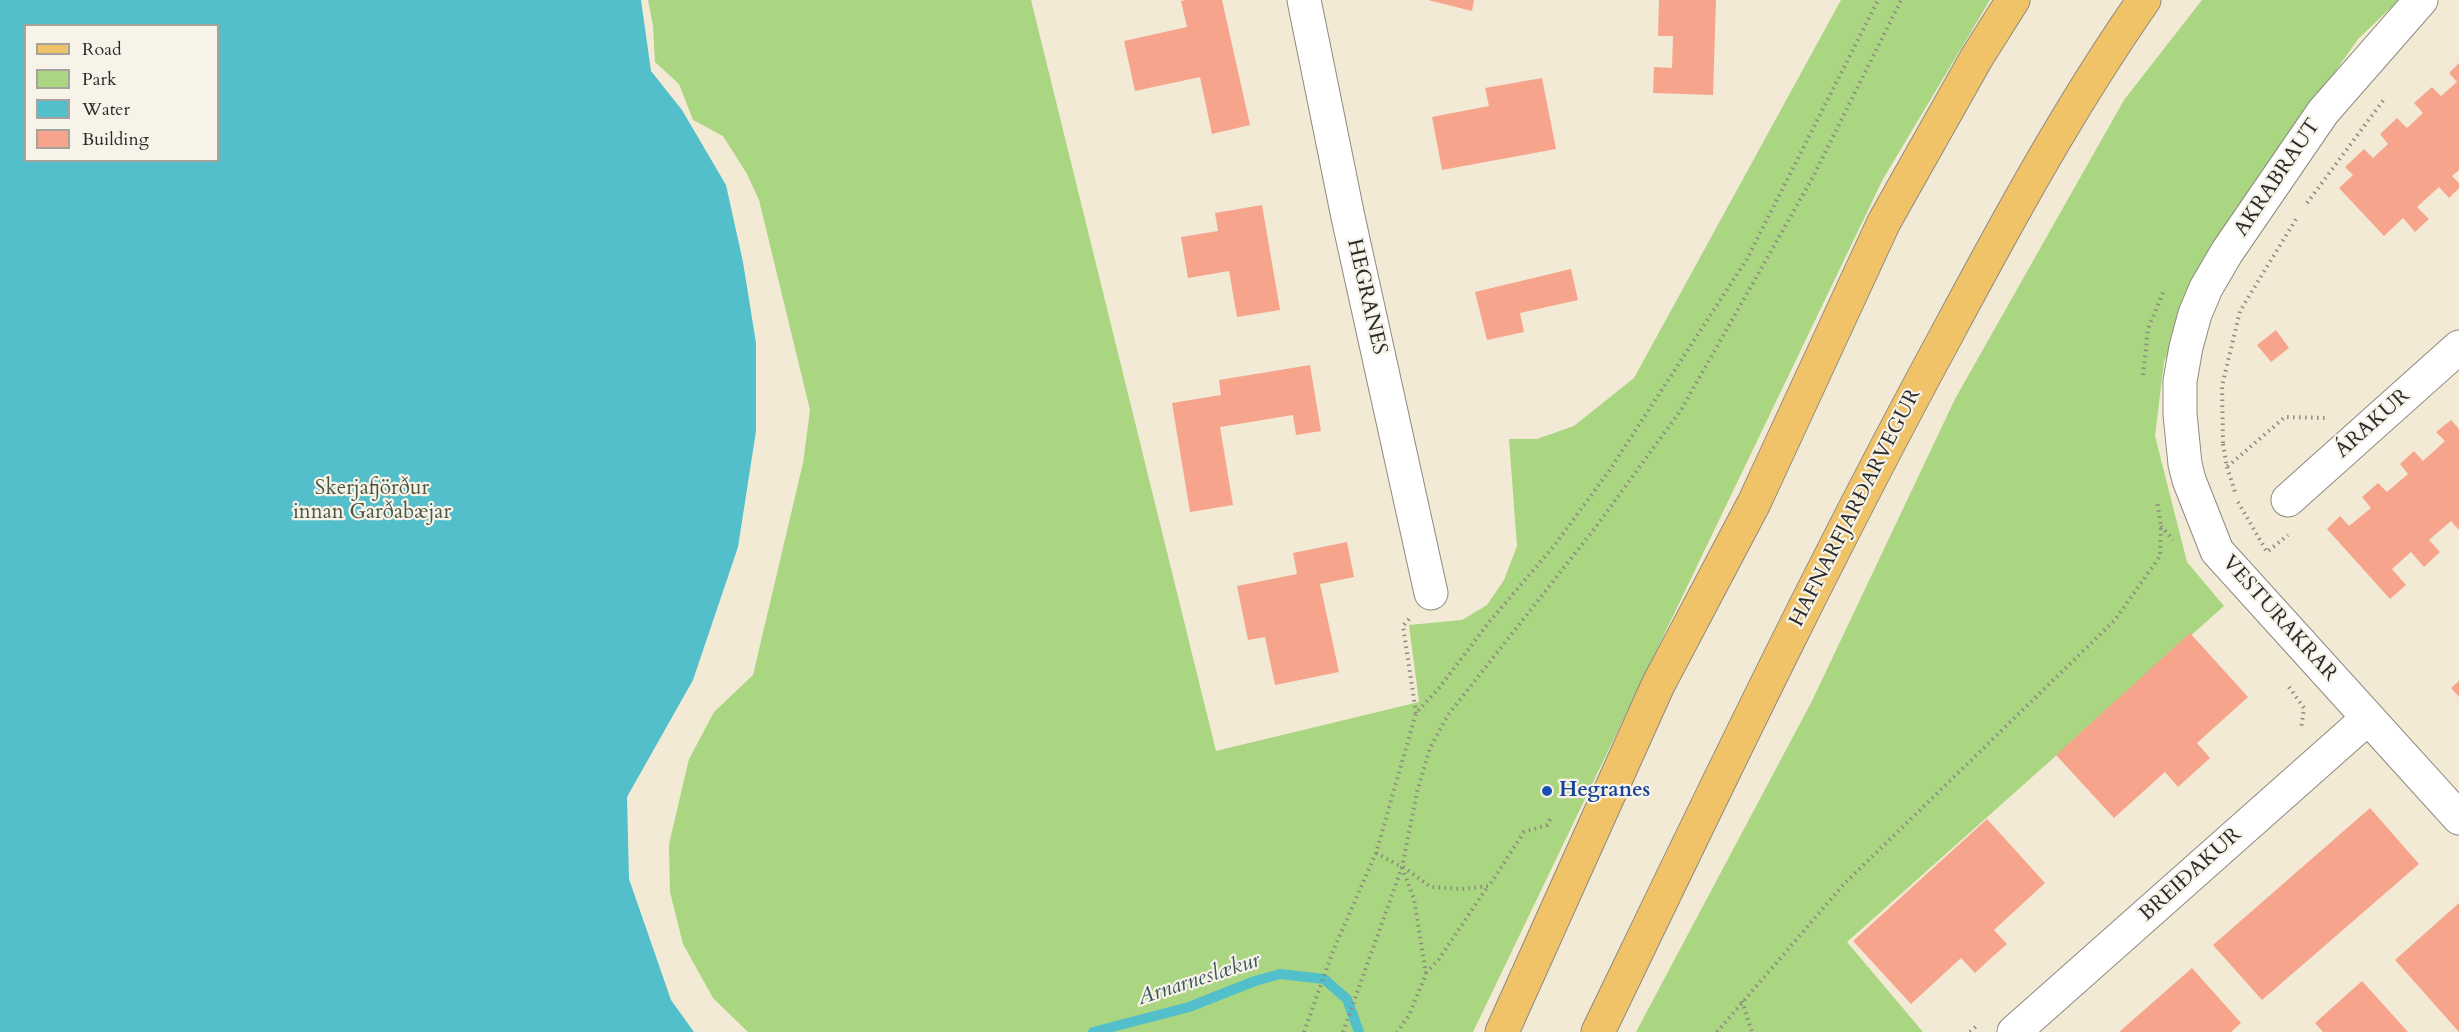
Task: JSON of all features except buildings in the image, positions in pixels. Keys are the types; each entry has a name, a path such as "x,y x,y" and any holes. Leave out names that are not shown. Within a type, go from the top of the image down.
{"main road":[{"path":"1502,1032 1658,685 1754,503 1884,222 1977,57 2013,0"},
{"name":"HAFNARFJARÐARVEGUR","path":"1598,1032 1801,614 1900,419 2059,133 2144,0"}],"street":[{"name":"HEGRANES","path":"1304,0 1348,217 1431,592"},
{"name":"AKRABRAUT","path":"2180,381 2195,314 2206,288 2227,252 2323,112 2421,0"},
{"name":"ÁRAKUR","path":"2288,500 2459,347"},
{"name":"VESTURAKRAR","path":"2180,381 2183,446 2189,480 2217,551 2459,818"},
{"name":"BREIÐAKUR","path":"2001,1024 2368,718"}],"path":[{"path":"1416,713 1439,688 1490,621 1554,546 1595,490 1747,259 1878,0"},
{"path":"1343,1032 1402,867 1417,792 1430,748 1448,715 1595,528 1681,410 1813,177 1900,0"},
{"path":"2379,419 2285,417 2227,467 2223,443 2222,386 2240,311 2300,212 2392,90"},
{"path":"2143,377 2148,329 2168,283"},
{"path":"2183,446 2223,443"},
{"path":"1717,1032 1844,884 2115,620 2160,556 2161,526 2156,495"},
{"path":"2161,526 2176,544"},
{"path":"1304,1032 1333,951 1376,853 1416,713 1403,627 1431,592"},
{"path":"2287,683 2304,708 2300,736"},
{"path":"1397,1032 1409,1015 1426,974 1439,959 1524,832 1547,825 1552,816"},
{"path":"1376,853 1431,887 1462,889 1488,886"},
{"path":"1402,867 1414,899 1426,974"},
{"path":"1742,1001 1752,1032"},
{"path":"1970,1032 2001,1024"}],"green space":[{"path":"648,0 1031,0 1216,751 1419,702 1409,625 1462,620 1487,605 1504,580 1517,546 1509,439 1537,439 1574,426 1634,378 1841,0 1990,0 1883,179 1473,1032 748,1032 713,998 683,944 670,892 669,844 689,759 714,712 753,675 803,463 810,410 759,200 747,174 723,136 693,120 679,84 655,62 653,26"},
{"path":"2202,0 2399,0 2358,39 2208,254 2164,362 2155,436 2187,562 2224,606 1847,942 1923,1032 1636,1032 1812,701 1955,399 2124,100"}],"water":[{"name":"Skerjafjörður innan Garðabæjar","path":"0,0 641,0 651,71 682,110 726,185 743,262 756,343 756,431 738,547 693,680 627,797 629,879 671,1000 694,1032 0,1032"}],"waterway":[{"name":"Arnarneslækur","path":"1093,1032 1189,1007 1255,981 1280,974 1324,979 1347,999 1359,1032"}],"place":[{"name":"Hegranes","path":"1547,791"}]}
